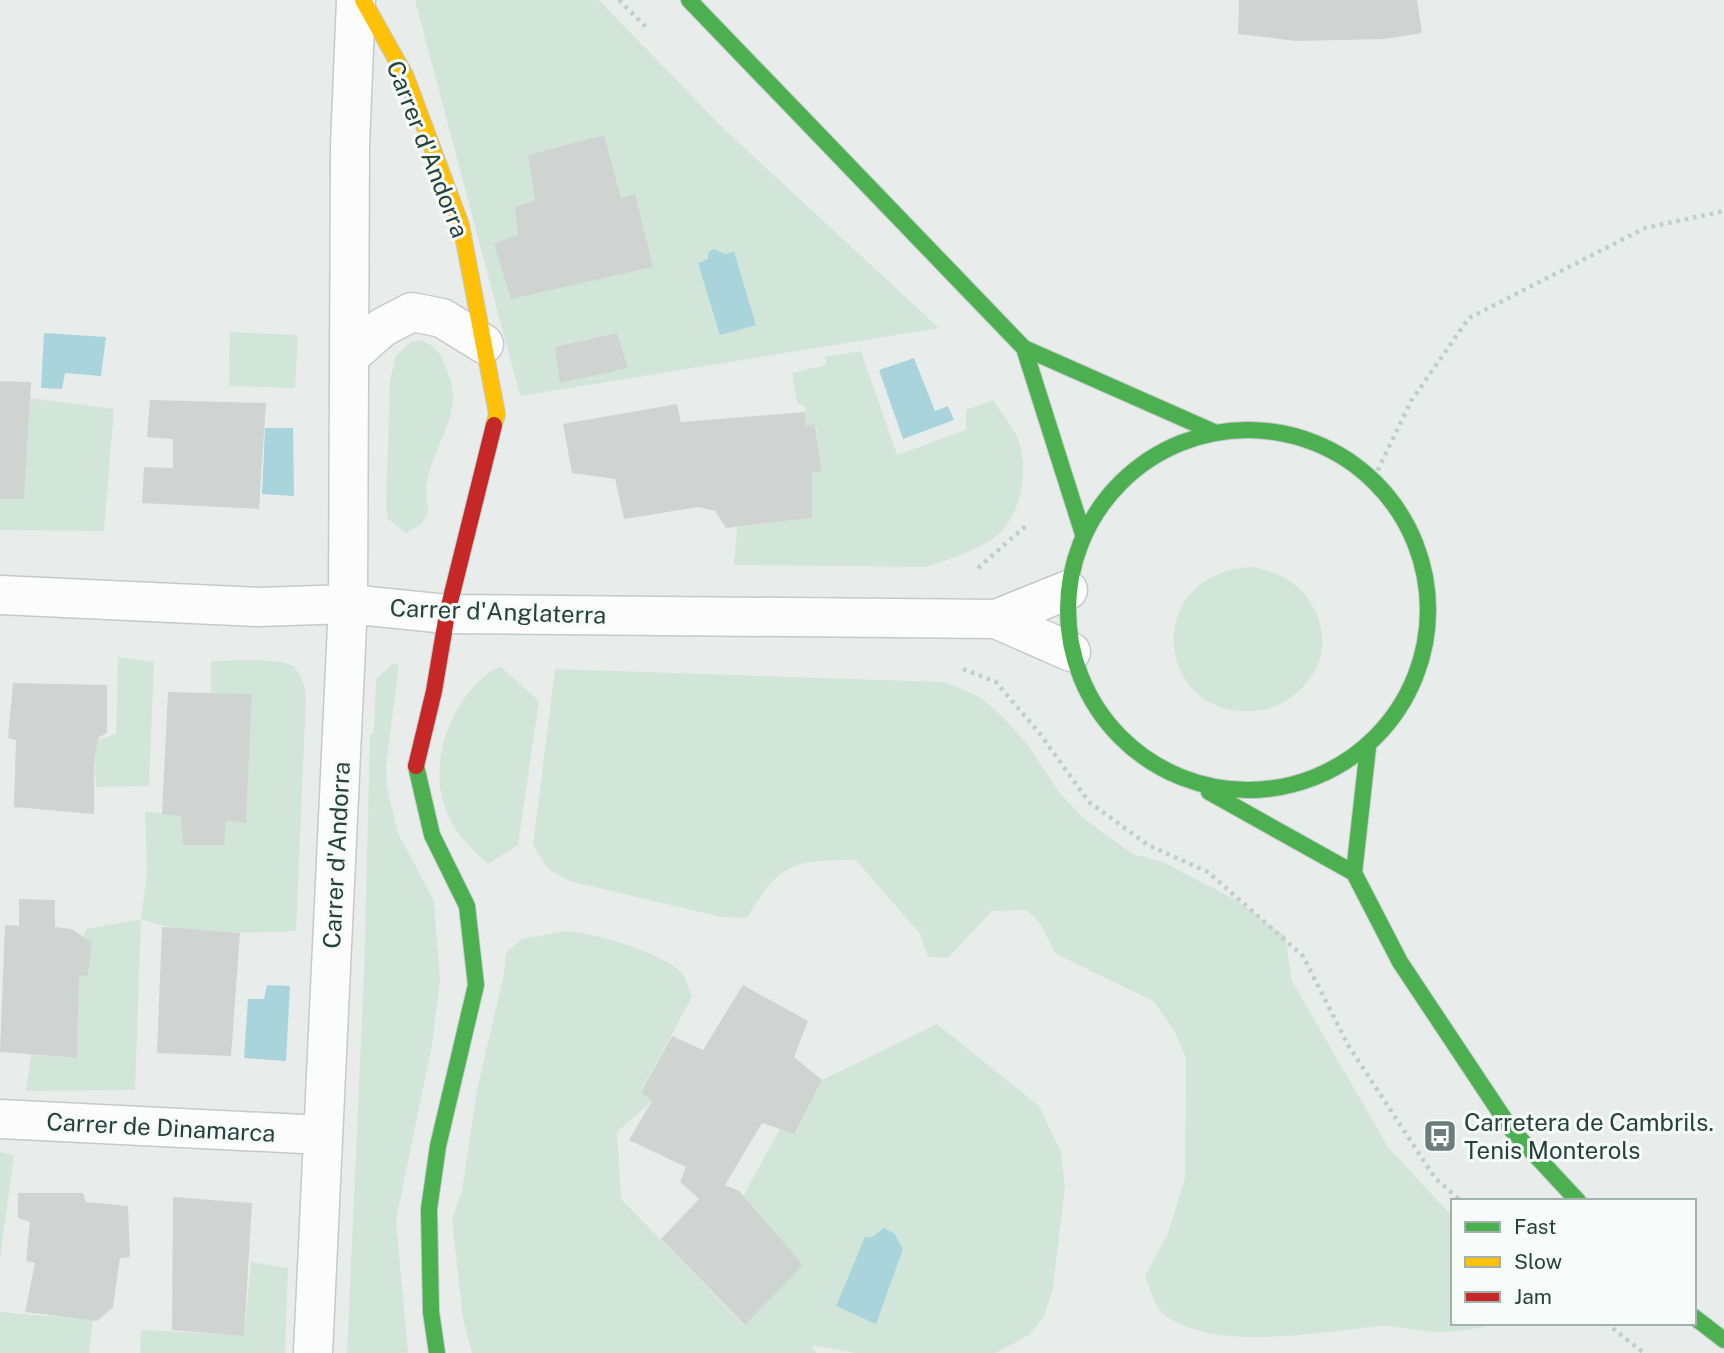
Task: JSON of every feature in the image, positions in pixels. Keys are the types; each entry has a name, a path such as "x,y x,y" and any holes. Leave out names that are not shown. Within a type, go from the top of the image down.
{"main road":[{"name":"Carrer d'Andorra","path":"363,0 406,77 461,225 497,414 447,614 434,691 415,769 432,835 467,906 476,985 438,1146 429,1209 429,1287 437,1353"},
{"path":"689,0 1024,348 1214,432"},
{"path":"1024,348 1083,534"},
{"path":"1193,783 1253,791 1314,778 1368,747 1407,698 1427,640 1427,578 1409,524 1374,478 1326,445 1272,430 1214,432 1160,451 1115,487 1083,534 1068,590 1071,652 1096,709 1137,754 1354,873 1400,962 1511,1129 1576,1199"},
{"path":"1354,873 1368,747"},
{"path":"1696,1319 1724,1340"}],"street":[{"name":"Carrer d'Andorra","path":"313,1353 348,604 350,145 356,0"},
{"path":"349,357 383,327 412,312 442,318 484,344"},
{"name":"Carrer d'Anglaterra","path":"0,595 260,607 348,604 447,614 996,619 1068,590"},
{"name":"Carrer d'Anglaterra","path":"996,619 1071,652"},
{"name":"Carrer de Dinamarca","path":"0,1119 323,1135"}],"path":[{"path":"619,0 657,38"},
{"path":"1374,478 1411,401 1469,318 1645,228 1724,211"},
{"path":"968,570 981,568 1028,526 1030,513"},
{"path":"960,667 996,682 1040,734 1089,802 1148,845 1208,872 1303,956 1355,1056 1435,1178 1459,1199"},
{"path":"1609,1325 1644,1353"}],"green space":[{"path":"415,0 599,0 724,129 939,328 520,396"},
{"path":"230,332 298,335 295,388 229,386"},
{"path":"422,340 440,354 444,363 452,388 452,409 427,481 429,511 422,524 406,533 388,519 386,509 390,380 396,356 411,342"},
{"path":"861,351 897,455 966,430 966,410 993,400 1015,432 1023,464 1021,493 1010,521 1001,532 983,545 925,567 734,565 737,527 812,518 812,473 822,471 816,425 806,426 805,406 797,404 792,373 826,365 825,357"},
{"path":"30,398 114,409 104,531 0,530 0,499 24,499"},
{"path":"1254,567 1284,577 1303,592 1317,614 1321,627 1321,653 1311,677 1286,701 1271,708 1254,711 1220,707 1196,692 1180,670 1174,643 1178,616 1192,592 1217,574"},
{"path":"118,657 154,662 149,786 96,787 94,759 97,740 116,734"},
{"path":"211,661 267,661 294,667 304,685 306,698 296,931 198,931 159,925 141,919 147,873 145,811 181,816 184,845 223,845 226,821 246,822 252,694 211,693"},
{"path":"392,664 399,664 386,766 387,788 398,833 434,901 440,981 432,1045 396,1220 408,1353 347,1353 364,973 370,736 374,731 376,679"},
{"path":"500,666 539,701 518,845 488,864 465,842 448,815 441,795 439,774 447,731 457,711 483,677"},
{"path":"555,669 945,682 980,697 1004,718 1027,744 1059,792 1083,818 1133,854 1163,862 1236,900 1285,936 1292,981 1388,1147 1451,1215 1451,1325 1490,1325 1448,1332 1386,1326 1297,1335 1238,1337 1184,1326 1163,1314 1145,1276 1168,1233 1185,1178 1186,1058 1174,1030 1153,1001 1056,954 1040,923 1027,910 992,911 948,958 928,957 920,934 856,860 817,861 791,868 770,885 747,918 721,917 569,881 547,868 533,845"},
{"path":"141,919 135,1090 26,1091 31,1055 77,1058 79,978 88,975 92,944 82,938 87,929"},
{"path":"566,931 609,939 643,951 672,965 681,972 686,981 692,997 641,1091 652,1101 617,1132 621,1199 744,1325 802,1266 743,1196 780,1129 796,1134 822,1080 937,1024 1039,1106 1061,1152 1065,1186 1053,1288 1044,1316 1029,1335 996,1353 855,1353 812,1345 816,1353 472,1353 463,1319 452,1219 462,1191 477,1090 504,974 506,953 522,939"},
{"path":"0,1152 14,1155 0,1259"},
{"path":"251,1262 288,1268 285,1353 140,1353 141,1330 244,1335"},
{"path":"0,1312 93,1320 89,1353 0,1353"}],"water":[{"path":"714,249 725,254 734,252 756,325 720,335 698,263 708,259 708,253"},
{"path":"44,333 106,337 101,376 65,373 62,389 41,388"},
{"path":"914,358 935,411 948,406 954,420 903,439 879,370"},
{"path":"265,428 293,428 294,496 262,494"},
{"path":"267,985 290,986 286,1061 244,1058 248,999 264,999"},
{"path":"884,1228 894,1233 903,1249 876,1324 836,1306 865,1237 872,1237"}],"building":[{"path":"1239,0 1417,0 1422,33 1384,39 1296,41 1238,34"},
{"path":"604,135 621,198 635,194 653,267 511,299 494,244 518,235 515,207 535,201 528,155"},
{"path":"617,333 628,368 560,383 555,347"},
{"path":"0,381 31,382 24,499 0,499"},
{"path":"150,400 266,403 259,509 142,503 144,467 173,468 173,439 147,437"},
{"path":"677,404 681,422 805,412 806,426 815,424 822,471 812,473 812,518 726,528 715,511 698,507 624,519 615,479 572,473 563,424"},
{"path":"13,683 107,685 107,733 99,737 94,759 94,814 14,807 16,740 8,738"},
{"path":"168,692 252,694 246,823 226,821 224,845 183,845 181,816 162,814"},
{"path":"19,899 55,900 55,927 72,929 92,943 88,975 79,978 77,1058 0,1052 5,925 19,926"},
{"path":"162,927 240,933 231,1056 157,1053"},
{"path":"743,985 808,1021 794,1057 822,1080 795,1134 762,1123 725,1185 739,1191 803,1265 745,1325 661,1239 699,1199 680,1182 686,1167 629,1140 652,1101 641,1092 672,1036 703,1050"},
{"path":"18,1193 83,1193 86,1202 128,1206 130,1257 120,1258 113,1307 97,1321 25,1312 35,1263 26,1261 30,1222 18,1218"},
{"path":"173,1197 252,1203 244,1336 172,1330"}],"traffic: fast":[{"path":"689,0 1024,348 1214,432"},
{"path":"1024,348 1083,534"},
{"path":"1248,430 1283,433 1317,444 1348,460 1375,483 1398,510 1414,541 1425,575 1428,610 1425,645 1414,679 1398,710 1375,737 1348,760 1317,776 1283,787 1248,790 1213,787 1179,776 1148,760 1121,737 1098,710 1082,679 1071,645 1068,610 1071,575 1082,541 1098,510 1121,483 1148,460 1179,444 1213,433 1248,430"},
{"path":"1354,873 1368,747"},
{"path":"416,766 432,835 467,906 476,985 438,1146 429,1209 431,1312 437,1353"},
{"path":"1209,792 1354,873 1400,962 1511,1129 1576,1199"},
{"path":"1696,1319 1724,1340"}],"traffic: slow":[{"path":"363,0 406,77 461,225 497,414 494,425"}],"traffic: jam":[{"path":"416,766 434,691 447,614 494,425"}],"place":[{"name":"Carretera de Cambrils. Tenis Monterols","path":"1440,1136"}]}
